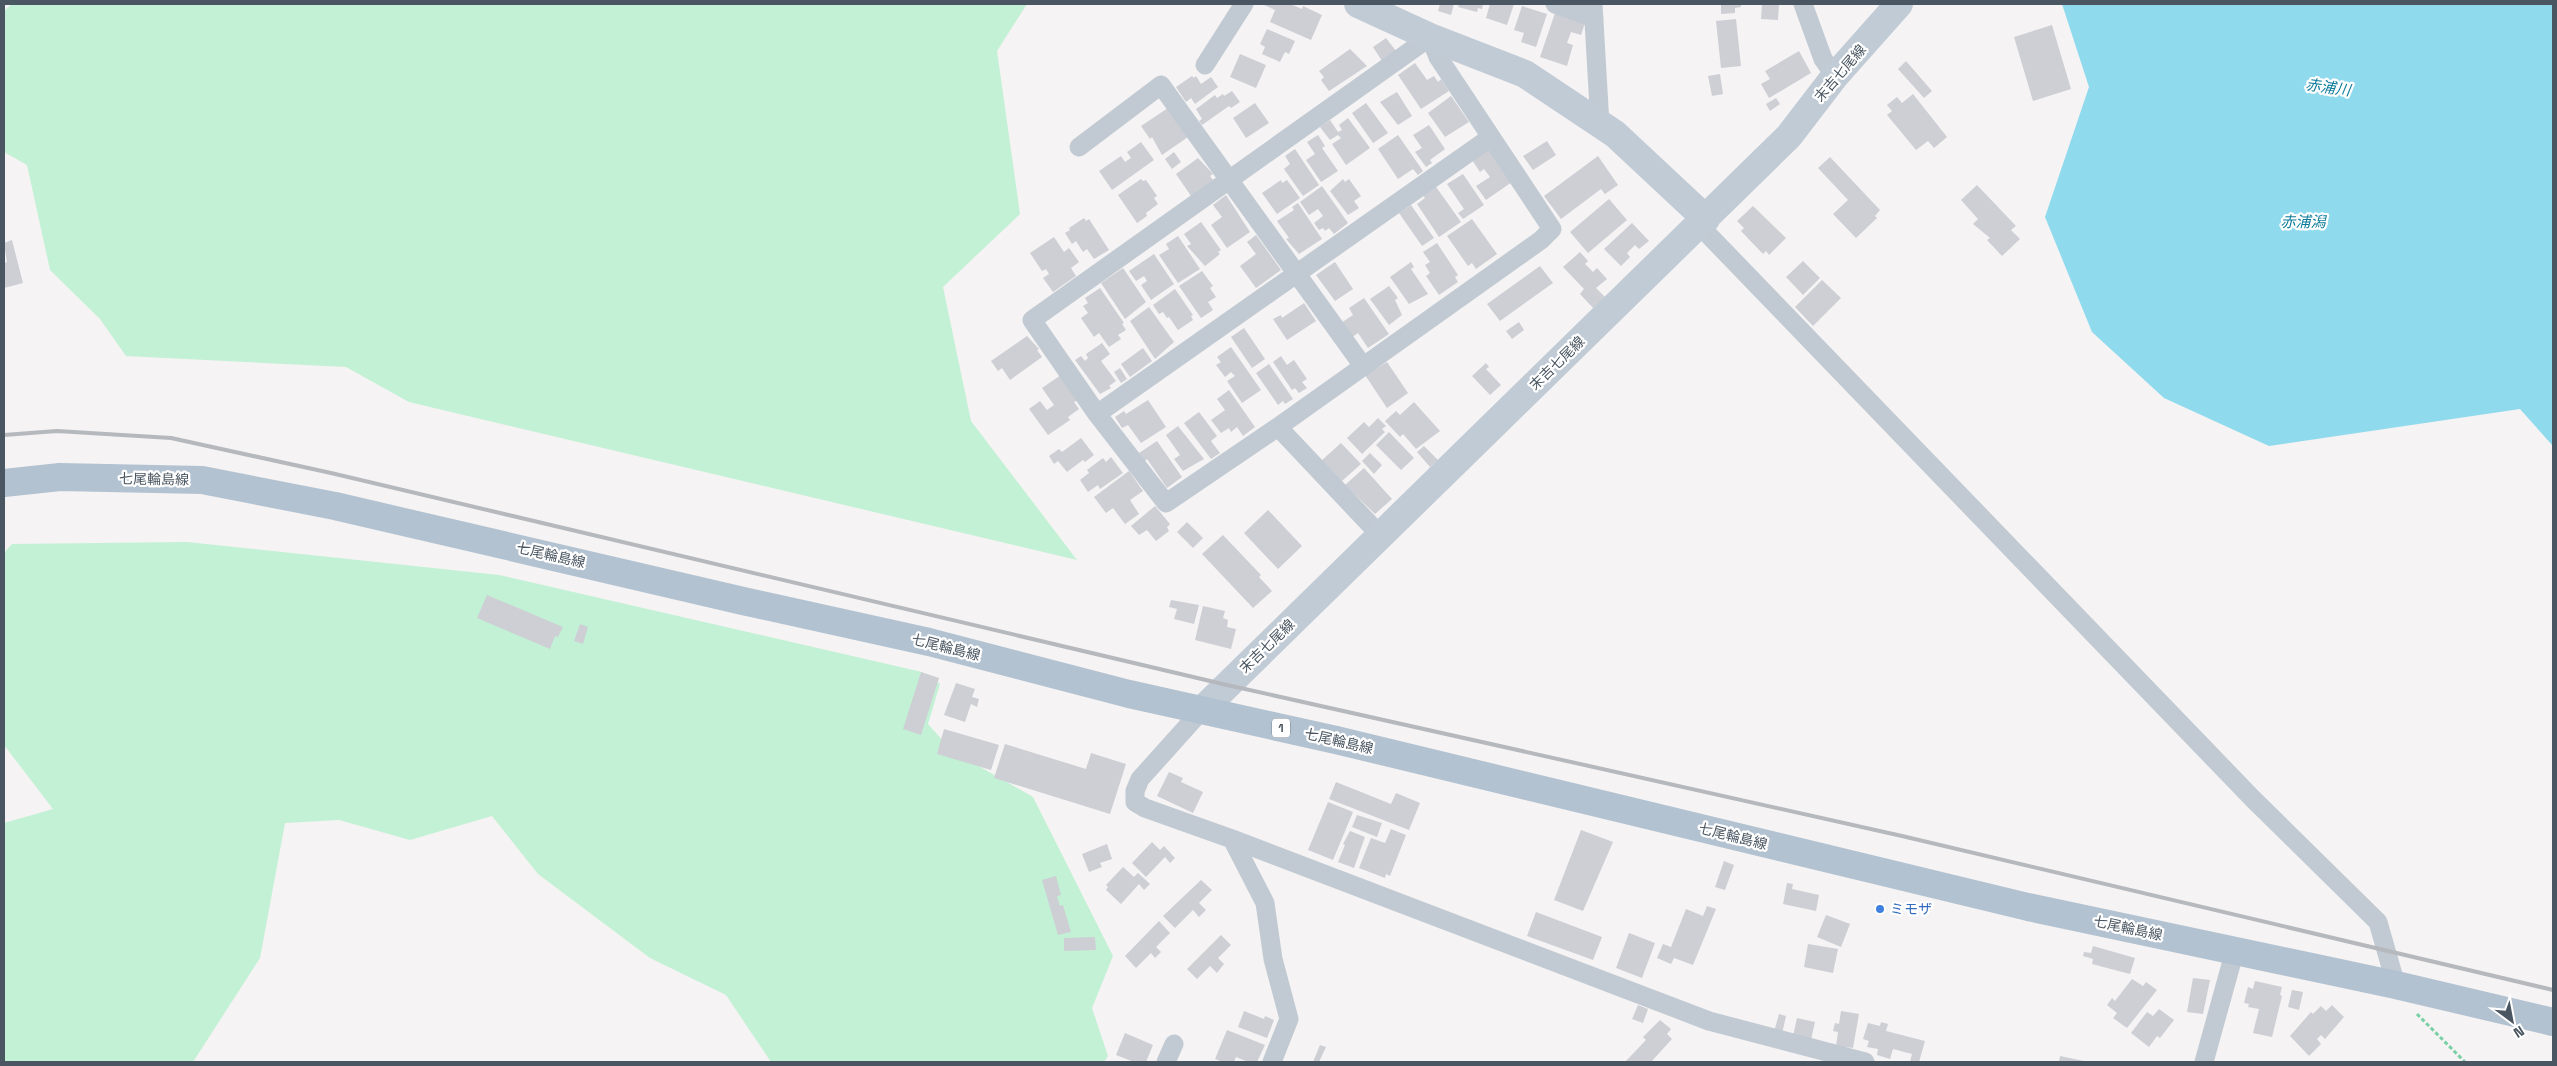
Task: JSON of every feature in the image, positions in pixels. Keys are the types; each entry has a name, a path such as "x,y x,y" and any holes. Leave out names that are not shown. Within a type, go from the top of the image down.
{"main road":[{"path":"1358,4 1430,37 1525,74 1615,134 1703,222"},
{"name":"末吉七尾線","path":"1202,710 1789,136 1835,76 1900,4"},
{"name":"七尾輪島線","path":"4,483 60,477 202,480 436,528 743,602 929,642 1129,694 2028,908 2235,950 2553,1022"}],"street":[{"path":"1205,65 1244,4"},
{"path":"1555,4 1593,11 1600,124"},
{"path":"1803,4 1823,59 1835,76"},
{"path":"1430,37 1438,57 1490,136 1552,229 1541,240 1278,427 1166,503 1097,414 1032,320 1430,37"},
{"path":"1079,147 1161,85 1227,180 1297,273 1363,366"},
{"path":"1097,414 1490,136"},
{"path":"1703,222 2252,799 2378,922 2396,985"},
{"path":"1278,427 1380,535"},
{"path":"1202,710 1140,780 1135,790 1135,802 1145,808 1232,839 1709,1021 1865,1062"},
{"path":"1232,839 1265,903 1273,959 1289,1019 1272,1062"},
{"path":"2204,1062 2235,950"},
{"path":"1166,1062 1174,1044"}],"path":[{"path":"2396,985 2413,1010 2464,1062"}],"green space":[{"path":"12,4 1027,4 997,51 1020,214 943,287 971,421 1077,560 409,402 346,367 126,356 100,319 50,270 27,165 4,152 4,11"},
{"path":"187,542 499,575 922,672 940,684 928,724 952,751 1033,797 1113,956 1092,1008 1108,1056 1104,1062 771,1062 726,995 650,958 538,874 492,816 410,840 339,820 285,823 260,958 193,1062 4,1062 4,823 53,809 4,745 4,553 12,544"}],"water":[{"name":"赤浦潟","path":"2062,4 2553,4 2553,446 2520,409 2269,446 2164,398 2092,332 2045,217 2089,87"}],"building":[{"path":"1262,4 1290,4 1302,9 1303,6 1322,15 1311,40 1270,22 1275,10"},
{"path":"1440,4 1454,4 1451,15 1438,11"},
{"path":"1459,4 1483,4 1482,9 1478,8 1477,12 1458,7"},
{"path":"1490,4 1514,4 1507,25 1486,18"},
{"path":"1721,4 1741,4 1741,7 1735,8 1735,13 1721,14"},
{"path":"1762,4 1779,4 1778,20 1761,19"},
{"path":"1522,6 1547,14 1536,47 1521,42 1524,33 1514,30"},
{"path":"1555,13 1585,23 1581,35 1571,32 1567,43 1573,45 1567,66 1540,57"},
{"path":"1736,19 1741,66 1721,68 1716,21"},
{"path":"2052,25 2071,89 2033,101 2014,37"},
{"path":"1267,29 1295,41 1289,54 1285,52 1280,62 1262,54 1265,47 1260,44"},
{"path":"1386,38 1396,51 1382,61 1373,47"},
{"path":"1350,49 1367,66 1329,91 1321,80 1324,77 1319,71"},
{"path":"1799,51 1811,73 1769,98 1761,84 1770,79 1765,71"},
{"path":"1240,54 1266,65 1256,88 1230,77"},
{"path":"1906,61 1932,91 1924,98 1898,69"},
{"path":"1415,63 1427,80 1434,76 1438,82 1441,79 1449,91 1421,109 1398,75"},
{"path":"1720,74 1723,94 1712,96 1708,76"},
{"path":"1192,76 1194,78 1196,76 1201,84 1211,77 1218,87 1195,104 1191,98 1186,102 1176,87"},
{"path":"1232,91 1240,102 1231,108 1229,106 1202,125 1199,121 1202,119 1196,109 1215,95 1217,98"},
{"path":"1397,92 1412,116 1398,125 1380,102"},
{"path":"1913,94 1947,137 1934,148 1928,141 1916,150 1887,115 1892,111 1887,105 1897,97 1902,103"},
{"path":"1451,96 1469,122 1445,137 1428,113"},
{"path":"1776,98 1780,104 1770,111 1766,104"},
{"path":"1255,103 1269,123 1246,138 1233,118"},
{"path":"1366,103 1388,133 1373,143 1352,113"},
{"path":"1168,108 1188,137 1162,155 1152,137 1150,139 1141,126"},
{"path":"1348,118 1370,148 1346,165 1332,144 1341,138 1338,135 1330,140 1320,127 1330,120 1338,132 1342,130 1339,125"},
{"path":"1429,125 1445,149 1430,160 1432,163 1426,167 1415,152 1422,148 1413,135"},
{"path":"1318,135 1325,146 1322,148 1338,171 1321,182 1306,160 1315,154 1307,142"},
{"path":"1398,135 1423,171 1418,175 1413,169 1398,179 1378,149"},
{"path":"1547,141 1556,155 1533,170 1523,156"},
{"path":"1141,142 1154,160 1112,190 1099,171 1121,156 1125,162 1131,158 1127,152"},
{"path":"1295,149 1319,185 1303,196 1284,169 1290,164 1285,156"},
{"path":"1489,149 1512,182 1486,200 1476,186 1490,177 1484,169 1480,172 1472,160"},
{"path":"1174,152 1181,162 1172,169 1165,159"},
{"path":"1598,156 1618,185 1605,194 1601,189 1561,219 1544,196"},
{"path":"1830,157 1880,210 1875,216 1877,218 1856,238 1833,214 1848,200 1818,168"},
{"path":"1198,158 1213,174 1210,176 1213,180 1191,196 1176,174"},
{"path":"1463,174 1484,205 1463,219 1458,213 1464,209 1447,184"},
{"path":"1141,179 1143,181 1146,180 1157,196 1154,198 1158,204 1146,213 1147,216 1137,223 1118,195"},
{"path":"1343,179 1345,182 1349,179 1361,196 1354,201 1359,208 1348,215 1330,191"},
{"path":"1281,180 1282,183 1287,180 1300,198 1277,214 1262,193"},
{"path":"1434,184 1461,222 1439,237 1417,204 1425,198 1421,194"},
{"path":"1977,185 2016,226 2011,230 2020,239 2002,256 1987,240 1990,238 1973,224 1978,219 1961,200"},
{"path":"1322,186 1348,223 1334,234 1329,228 1325,231 1323,228 1319,230 1314,223 1323,216 1318,209 1309,215 1300,202"},
{"path":"1226,195 1250,232 1227,248 1211,225 1222,217 1213,205"},
{"path":"1609,199 1627,220 1588,253 1570,232"},
{"path":"1298,203 1322,239 1299,254 1286,239 1289,238 1277,221 1294,210 1292,207"},
{"path":"1411,205 1434,238 1422,246 1399,213"},
{"path":"1753,206 1786,238 1769,255 1766,251 1763,254 1741,231 1744,228 1737,221"},
{"path":"1084,218 1086,221 1089,219 1109,250 1094,259 1087,249 1083,252 1076,241 1072,244 1065,233"},
{"path":"1472,219 1497,254 1476,269 1472,263 1468,266 1447,236"},
{"path":"1201,222 1221,250 1218,252 1220,254 1205,266 1187,246 1191,244 1184,234"},
{"path":"1632,223 1649,241 1639,249 1635,245 1627,253 1630,257 1621,266 1604,249"},
{"path":"1256,235 1281,270 1256,288 1240,266 1256,254 1247,242"},
{"path":"1178,236 1200,269 1178,283 1159,255 1169,249 1166,244"},
{"path":"1054,237 1064,252 1069,248 1079,262 1071,268 1076,276 1053,292 1043,278 1049,274 1046,269 1042,271 1030,253"},
{"path":"12,240 23,283 4,288 4,263 7,262 4,243"},
{"path":"1437,243 1458,275 1455,277 1458,282 1439,295 1426,276 1430,273 1425,265 1430,262 1423,252"},
{"path":"1580,252 1588,261 1585,264 1593,272 1597,268 1607,279 1596,288 1605,297 1593,308 1580,294 1584,289 1563,267"},
{"path":"1154,254 1174,284 1151,300 1141,285 1147,281 1144,276 1136,281 1129,271"},
{"path":"1803,261 1820,278 1803,295 1786,277"},
{"path":"1335,262 1353,289 1335,301 1316,275"},
{"path":"1411,262 1414,267 1411,269 1428,294 1409,304 1390,277"},
{"path":"1540,266 1553,283 1500,321 1487,304"},
{"path":"1123,268 1146,302 1125,319 1101,283"},
{"path":"1202,271 1213,286 1210,288 1216,297 1208,302 1213,310 1201,318 1179,286"},
{"path":"1822,280 1841,298 1813,326 1795,307"},
{"path":"1389,286 1398,298 1395,300 1402,315 1389,325 1370,299"},
{"path":"1100,288 1124,323 1122,324 1126,330 1118,335 1121,339 1109,347 1099,333 1094,337 1081,318 1088,313 1083,306 1088,303 1085,298"},
{"path":"1175,289 1193,315 1191,316 1193,320 1178,330 1169,317 1167,318 1163,312 1159,314 1153,305"},
{"path":"1364,298 1389,334 1368,348 1358,333 1351,338 1341,323 1353,315 1349,308"},
{"path":"1304,303 1316,321 1287,340 1273,319 1281,315 1282,318"},
{"path":"1149,307 1174,342 1155,359 1130,321"},
{"path":"1519,322 1524,330 1512,339 1506,331"},
{"path":"1244,328 1265,359 1252,368 1231,337"},
{"path":"1027,336 1039,349 1037,350 1042,357 1010,380 1002,368 998,371 991,361"},
{"path":"1102,343 1110,354 1101,361 1116,381 1109,386 1111,388 1100,394 1075,360 1081,356 1085,361 1088,358 1086,354"},
{"path":"1231,347 1261,390 1242,403 1227,381 1235,376 1231,372 1225,377 1216,365 1221,362 1217,357"},
{"path":"1143,348 1152,361 1130,377 1121,364"},
{"path":"1281,356 1287,365 1294,360 1307,379 1302,382 1307,388 1299,393 1295,388 1292,390 1273,362"},
{"path":"1387,362 1408,393 1387,408 1365,375"},
{"path":"1486,363 1489,367 1486,369 1501,385 1490,395 1472,376"},
{"path":"1269,364 1293,399 1285,404 1283,401 1278,405 1256,373"},
{"path":"1120,368 1127,379 1121,383 1114,372"},
{"path":"1061,375 1079,400 1074,402 1079,409 1068,417 1070,420 1048,435 1029,409 1040,401 1047,410 1054,405 1042,388"},
{"path":"1229,390 1255,427 1243,436 1237,427 1231,432 1229,428 1221,433 1211,420 1225,410 1217,399"},
{"path":"1148,400 1166,427 1141,443 1128,425 1122,428 1115,417 1124,411 1126,414"},
{"path":"1414,402 1440,431 1416,449 1403,434 1400,437 1385,421 1396,411 1400,415"},
{"path":"1199,412 1217,436 1211,441 1220,453 1211,459 1184,423"},
{"path":"1378,418 1386,426 1382,429 1385,432 1362,454 1347,438 1364,422 1369,427"},
{"path":"1178,426 1204,459 1183,471 1174,459 1180,455 1166,435"},
{"path":"1389,432 1414,458 1401,470 1376,445"},
{"path":"1081,438 1094,455 1085,462 1083,460 1067,472 1058,461 1054,464 1049,456 1059,449 1062,452"},
{"path":"1157,441 1182,477 1167,488 1147,459 1145,461 1139,453"},
{"path":"1341,443 1361,464 1342,481 1340,479 1337,481 1332,475 1334,473 1321,461"},
{"path":"1424,446 1438,460 1430,467 1417,452"},
{"path":"1370,453 1382,465 1374,474 1362,461"},
{"path":"1111,457 1123,473 1100,489 1098,485 1088,492 1080,480 1089,473 1087,470 1103,458 1106,462"},
{"path":"1364,468 1392,499 1375,514 1345,485"},
{"path":"1129,471 1143,491 1130,500 1139,514 1125,524 1113,508 1106,513 1094,497"},
{"path":"1155,506 1170,524 1167,527 1169,531 1156,541 1147,530 1139,535 1131,526"},
{"path":"1268,510 1302,546 1278,569 1244,533"},
{"path":"1187,522 1203,538 1193,548 1177,532"},
{"path":"1223,535 1261,575 1259,577 1272,591 1253,608 1202,554"},
{"path":"487,595 563,627 558,637 555,636 550,649 477,618"},
{"path":"1171,600 1199,605 1194,624 1174,619 1177,609 1169,607"},
{"path":"1203,606 1225,611 1223,618 1228,620 1227,627 1236,629 1231,649 1195,640"},
{"path":"580,624 588,627 583,644 574,641"},
{"path":"921,672 939,678 921,735 903,729"},
{"path":"956,683 975,689 972,697 979,699 977,707 971,704 965,722 944,715"},
{"path":"944,729 999,745 991,770 937,754"},
{"path":"1005,744 1086,769 1091,753 1126,764 1110,814 994,778"},
{"path":"1169,772 1183,778 1181,782 1203,792 1193,813 1157,796"},
{"path":"1336,782 1391,804 1396,793 1420,803 1409,830 1329,799"},
{"path":"1328,802 1353,812 1333,860 1308,850"},
{"path":"1357,815 1382,823 1377,837 1352,827"},
{"path":"1391,829 1406,835 1390,876 1386,874 1385,878 1359,868 1371,838 1385,843"},
{"path":"1581,830 1613,842 1583,911 1554,900"},
{"path":"1350,831 1365,837 1354,868 1338,862 1345,845 1343,844"},
{"path":"1152,842 1160,850 1164,846 1175,858 1170,863 1165,857 1146,877 1132,863"},
{"path":"1107,844 1112,859 1100,863 1102,867 1089,872 1082,854"},
{"path":"1724,861 1734,865 1725,890 1715,887"},
{"path":"1123,867 1134,877 1138,873 1150,884 1144,890 1139,884 1121,904 1106,890 1108,887 1106,885"},
{"path":"1056,876 1061,895 1057,896 1060,906 1063,905 1071,932 1058,935 1042,880"},
{"path":"1201,880 1212,890 1199,903 1206,910 1199,917 1193,910 1175,928 1163,916"},
{"path":"1787,883 1793,884 1792,889 1819,895 1816,911 1783,904"},
{"path":"1707,906 1716,909 1693,965 1674,958 1671,964 1657,958 1663,944 1671,947 1686,909 1703,916"},
{"path":"1536,912 1602,937 1593,960 1527,936"},
{"path":"1826,915 1850,924 1841,947 1817,937"},
{"path":"1159,921 1170,933 1156,947 1161,952 1155,958 1151,953 1136,968 1125,956"},
{"path":"1629,933 1655,943 1642,978 1616,968"},
{"path":"1221,935 1231,945 1218,958 1224,964 1217,973 1210,966 1197,979 1187,969"},
{"path":"1095,937 1096,950 1064,951 1064,938"},
{"path":"1808,944 1838,949 1833,973 1804,967"},
{"path":"2093,946 2135,958 2130,974 2092,964 2093,959 2083,956 2084,952 2091,953"},
{"path":"2193,978 2210,980 2203,1014 2187,1012"},
{"path":"2132,979 2143,986 2146,982 2157,990 2127,1028 2113,1018 2117,1013 2107,1005 2112,998 2115,1001"},
{"path":"2255,981 2282,987 2280,995 2282,996 2272,1037 2253,1033 2259,1009 2248,1007 2249,1004 2244,1003 2248,987 2253,989"},
{"path":"2292,990 2303,992 2299,1010 2288,1007"},
{"path":"1638,1005 1648,1009 1643,1023 1632,1019"},
{"path":"2332,1005 2344,1017 2325,1039 2321,1035 2317,1039 2321,1044 2309,1056 2290,1036 2311,1012 2313,1014 2321,1006 2326,1011"},
{"path":"2159,1009 2174,1020 2160,1038 2157,1036 2149,1047 2131,1033 2147,1012 2153,1016"},
{"path":"1244,1011 1264,1019 1265,1016 1274,1020 1267,1038 1238,1027"},
{"path":"1841,1011 1859,1014 1853,1048 1836,1046 1838,1032 1833,1031 1835,1023 1839,1024"},
{"path":"1779,1014 1786,1016 1782,1034 1774,1032"},
{"path":"1797,1018 1815,1022 1811,1040 1793,1036"},
{"path":"1660,1020 1671,1029 1667,1034 1672,1039 1651,1062 1625,1062 1646,1040 1643,1037"},
{"path":"1881,1022 1888,1024 1886,1031 1925,1041 1919,1062 1910,1062 1912,1054 1893,1049 1890,1059 1877,1055 1878,1049 1867,1047 1869,1041 1863,1039 1868,1023 1880,1026"},
{"path":"1227,1030 1265,1045 1257,1062 1248,1062 1236,1057 1234,1062 1223,1062 1215,1059"},
{"path":"1125,1033 1153,1045 1146,1062 1134,1062 1116,1055"},
{"path":"1320,1045 1326,1047 1319,1062 1313,1062"},
{"path":"2060,1056 2084,1061 2084,1062 2059,1062"}],"railway":[{"path":"4,435 57,431 171,438 331,473 1227,685 1902,836 2553,990"}],"place":[{"name":"ミモザ","path":"1880,909"}],"water label":[{"name":"赤浦川","path":"2328,87"}]}
